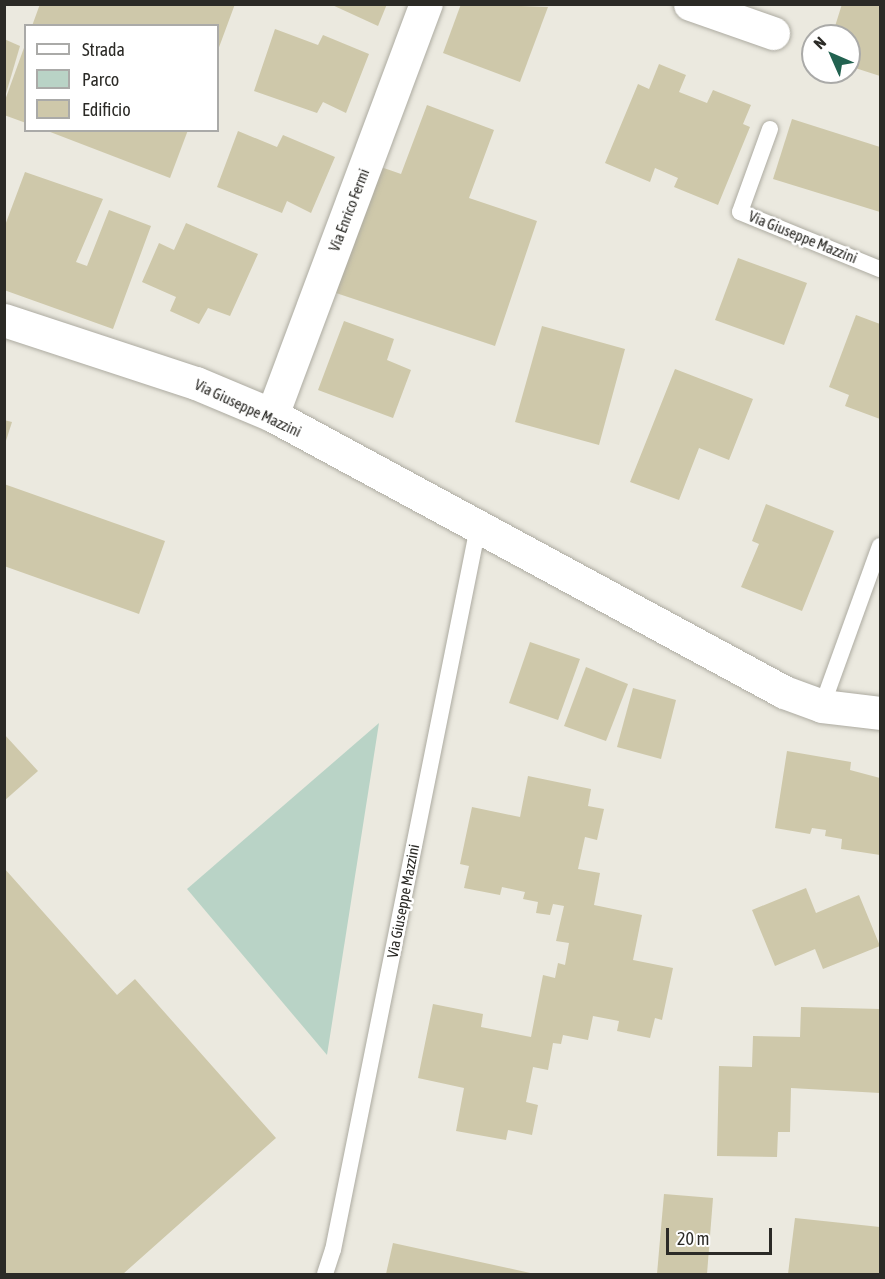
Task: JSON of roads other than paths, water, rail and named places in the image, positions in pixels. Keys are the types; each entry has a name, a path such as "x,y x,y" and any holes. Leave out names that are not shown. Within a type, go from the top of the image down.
{"street":[{"name":"Via Enrico Fermi","path":"272,415 426,4"},
{"path":"690,4 773,33"},
{"name":"Via Giuseppe Mazzini","path":"4,320 196,383 272,415 784,692 822,706 880,713"}],"lane":[{"name":"Via Giuseppe Mazzini","path":"770,129 740,212 880,268"},
{"name":"Via Giuseppe Mazzini","path":"325,1275 333,1250 478,527"},
{"path":"822,706 880,546"}]}
